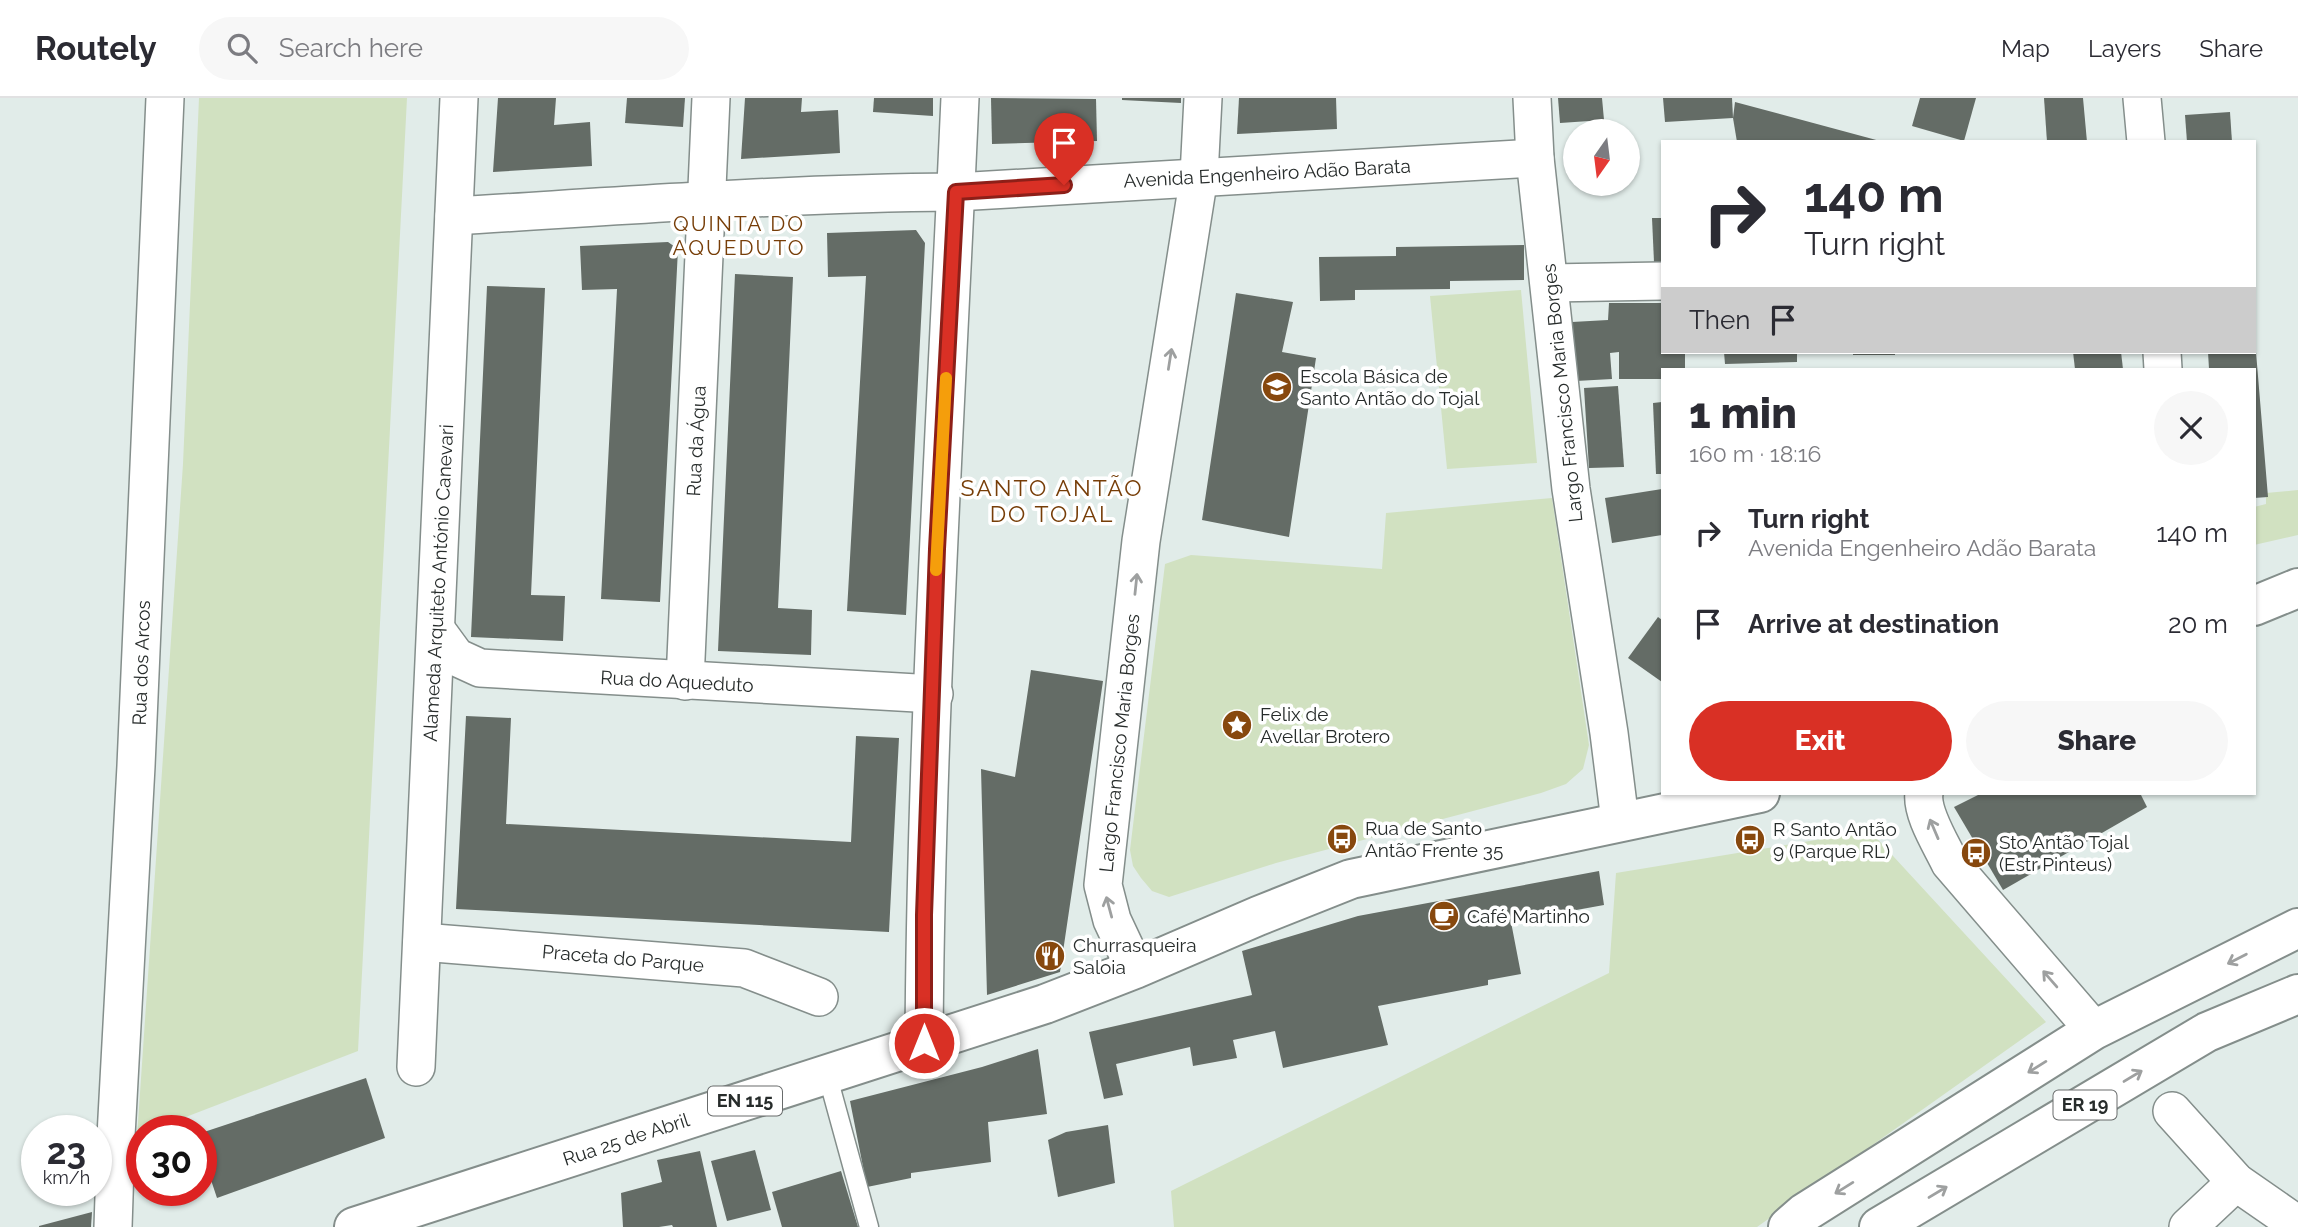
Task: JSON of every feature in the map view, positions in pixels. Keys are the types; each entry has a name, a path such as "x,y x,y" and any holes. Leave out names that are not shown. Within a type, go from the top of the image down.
{"main road":[{"path":"2256,605 2298,588"},
{"name":"EN 115","path":"1135,970 1351,879 1750,795"},
{"path":"1788,1227 1804,1213 2094,1030 2298,928"},
{"name":"Rua 25 de Abril","path":"354,1227 1045,1004 1135,970"},
{"name":"ER 19","path":"1879,1227 2207,1032 2298,994"}],"street":[{"name":"Rua dos Arcos","path":"113,1227 165,98"},
{"name":"Alameda Arquiteto António Canevari","path":"416,1067 459,98"},
{"name":"Rua da Água","path":"685,681 711,98"},
{"path":"924,1043 924,915 937,549 960,98"},
{"name":"Largo Francisco Maria Borges","path":"1135,970 1112,920 1103,885 1141,541 1199,176 1203,98"},
{"name":"Largo Francisco Maria Borges","path":"1532,98 1535,158 1571,489 1620,821"},
{"path":"2142,98 2146,140"},
{"name":"Avenida Engenheiro Adão Barata","path":"454,216 884,193 956,192 1535,158"},
{"path":"1550,283 1661,281"},
{"name":"Rua do Aqueduto","path":"437,631 456,657 480,668 933,694"},
{"path":"1924,795 1923,801 1950,863 2094,1030"},
{"name":"Praceta do Parque","path":"422,942 744,968 819,997"},
{"path":"2172,1111 2236,1182 2298,1226"},
{"path":"2188,1227 2236,1182"}],"lane":[{"path":"827,1074 869,1227"}],"green space":[{"path":"199,98 407,98 358,1051 191,1115 139,1115 183,464"},
{"path":"1521,290 1537,463 1447,469 1430,296"},
{"path":"2298,490 2298,535 2256,545 2256,506 2266,504 2266,493"},
{"path":"1552,498 1589,745 1583,769 1566,784 1541,793 1276,863 1169,897 1152,891 1133,866 1130,850 1165,564 1191,555 1382,569 1386,513"},
{"path":"1870,831 2046,1022 1757,1227 1174,1227 1171,1191 1609,973 1616,873"}],"building":[{"path":"498,98 556,98 554,125 590,122 592,166 493,172"},
{"path":"627,98 685,98 683,127 625,123"},
{"path":"745,98 802,98 801,112 838,110 840,153 741,159"},
{"path":"874,98 933,98 933,116 873,112"},
{"path":"991,98 1096,99 1097,141 992,144"},
{"path":"1181,98 1181,103 1122,100"},
{"path":"1239,98 1336,98 1337,129 1237,134"},
{"path":"1558,98 1602,98 1604,119 1563,119 1563,123 1560,123"},
{"path":"1663,98 1732,98 1733,118 1665,122"},
{"path":"1920,98 1976,98 1964,140 1912,126"},
{"path":"2044,98 2083,98 2087,140 2047,140"},
{"path":"1735,102 1876,140 1737,140 1733,118"},
{"path":"2230,112 2232,140 2187,140 2185,115"},
{"path":"1652,218 1661,218 1661,262 1654,262"},
{"path":"916,230 925,243 906,615 847,611 866,276 828,277 827,233"},
{"path":"668,242 678,249 660,602 601,599 617,289 582,290 580,246"},
{"path":"1524,245 1524,280 1450,281 1450,289 1355,290 1355,300 1320,301 1319,257 1396,256 1396,247"},
{"path":"735,274 793,277 778,608 812,610 811,655 718,651"},
{"path":"487,286 545,288 531,595 565,596 563,641 471,637"},
{"path":"1236,293 1293,302 1282,352 1316,358 1289,537 1202,520"},
{"path":"1609,303 1661,303 1661,354 1685,354 1685,368 1661,368 1661,379 1619,379 1619,352 1610,353 1612,379 1576,381 1572,322 1608,320"},
{"path":"2256,352 2268,497 2256,498 2256,368 2209,368 2208,354"},
{"path":"1724,354 1797,354 1797,362 1725,364"},
{"path":"1853,354 1895,354 1895,355"},
{"path":"2073,354 2121,354 2123,368 2075,368"},
{"path":"1618,386 1624,467 1589,468 1584,388"},
{"path":"1661,402 1661,474 1656,474 1653,403"},
{"path":"1661,489 1661,535 1612,543 1605,498"},
{"path":"1658,617 1661,619 1661,681 1628,658"},
{"path":"1031,670 1103,681 1060,972 987,995 981,769 1015,777"},
{"path":"466,716 511,718 506,824 851,842 856,736 899,738 889,932 456,909"},
{"path":"1978,795 2141,795 2147,807 2003,890 1954,807"},
{"path":"1599,871 1604,905 1511,922 1521,974 1488,980 1488,985 1378,1006 1388,1045 1283,1068 1275,1031 1233,1040 1237,1058 1193,1066 1190,1047 1116,1064 1123,1095 1104,1099 1089,1032 1252,995 1242,951 1358,916"},
{"path":"1038,1049 1047,1114 988,1122 991,1162 911,1173 911,1178 867,1187 850,1101 982,1067"},
{"path":"366,1078 385,1138 217,1198 217,1128"},
{"path":"1108,1125 1115,1183 1058,1197 1048,1140 1066,1132"},
{"path":"755,1150 771,1210 727,1221 711,1161"},
{"path":"700,1151 717,1227 623,1227 621,1193 662,1182 657,1160"},
{"path":"841,1171 858,1227 782,1227 772,1192"},
{"path":"92,1212 91,1227 39,1227 39,1226"}],"slow traffic":[{"path":"936,570 946,378"}],"place":[{"name":"Escola Básica de Santo Antão do Tojal","path":"1277,387"},
{"name":"Felix de Avellar Brotero","path":"1237,725"},
{"name":"Rua de Santo Antão Frente 35","path":"1342,839"},
{"name":"R Santo Antão 9 (Parque RL)","path":"1750,840"},
{"name":"Sto Antão Tojal (Estr Pinteus)","path":"1976,853"},
{"name":"Café Martinho","path":"1444,916"},
{"name":"Churrasqueira Saloia","path":"1050,956"}],"district":[{"name":"QUINTA DO AQUEDUTO","path":"739,236"},
{"name":"SANTO ANTÃO DO TOJAL","path":"1052,501"}],"route":[{"path":"924,1043 924,915 937,549 956,192 1064,185"}]}
